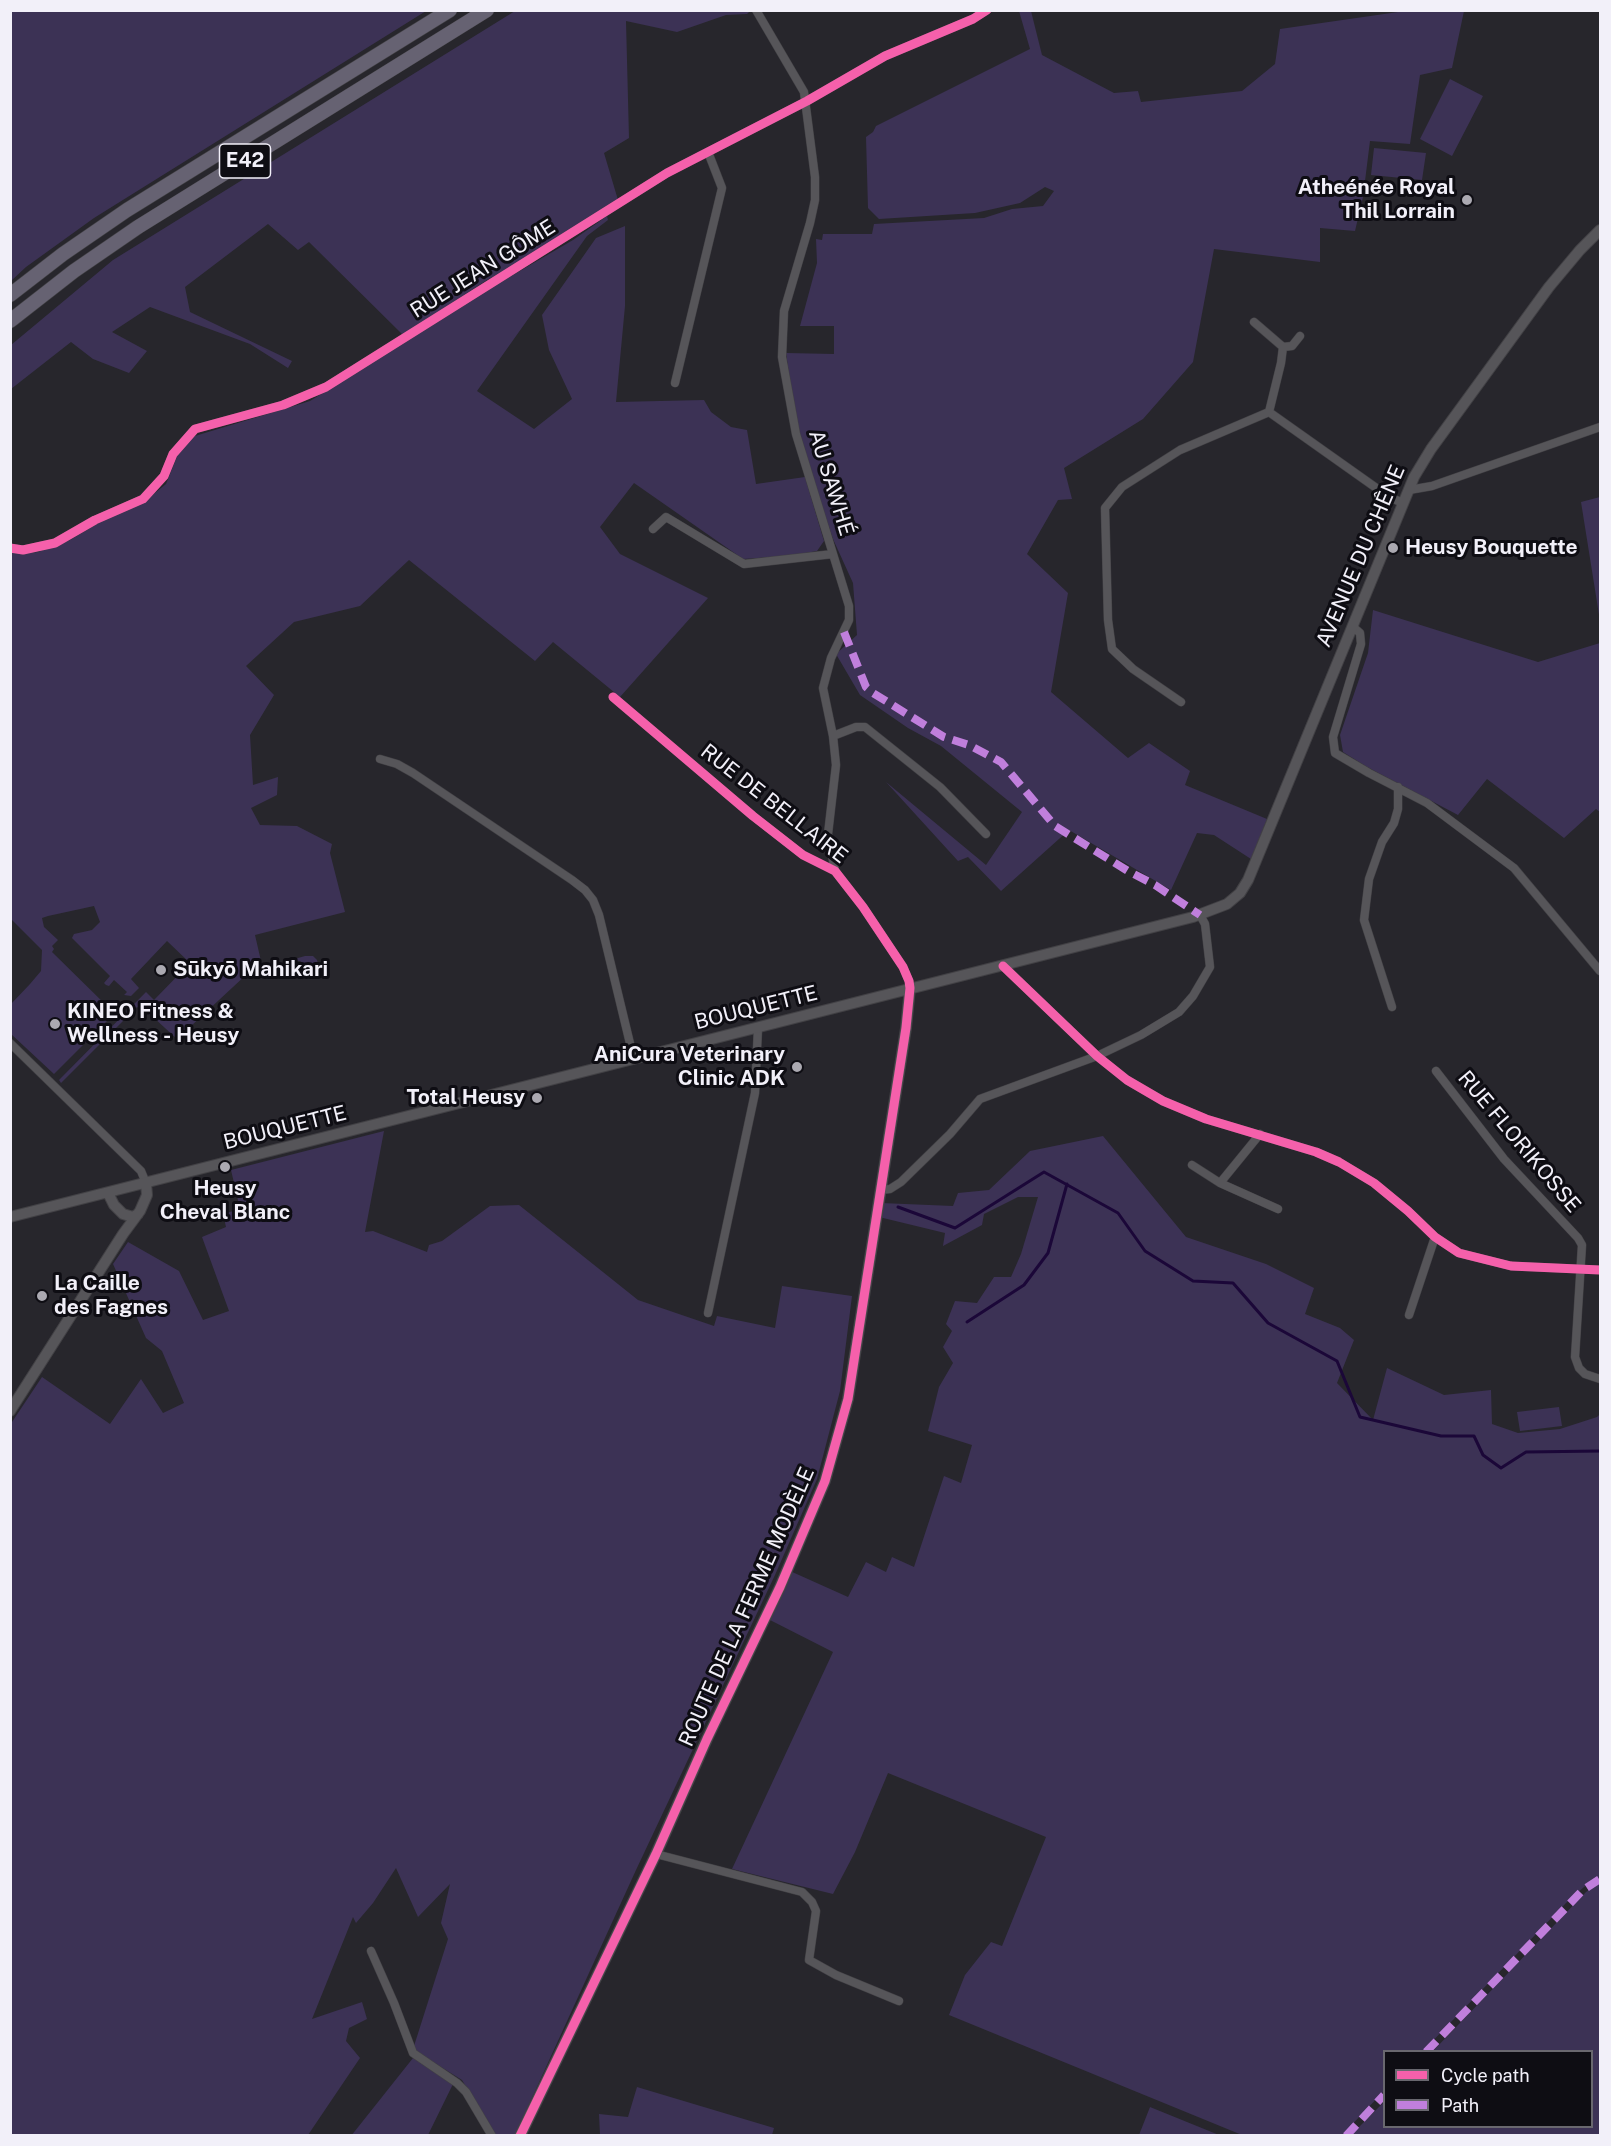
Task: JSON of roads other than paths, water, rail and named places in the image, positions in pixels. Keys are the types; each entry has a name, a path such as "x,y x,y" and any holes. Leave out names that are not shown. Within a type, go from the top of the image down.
{"highway":[{"name":"E42","path":"10,295 63,254 127,210 450,10"},
{"name":"E42","path":"10,321 74,271 138,227 487,10"}],"main road":[{"name":"AVENUE DU CHÊNE","path":"1200,915 1233,899 1248,880 1403,503 1431,449 1554,281 1600,230"},
{"name":"BOUQUETTE","path":"10,1217 1200,915"},
{"name":"ROUTE DE LA FERME MODÈLE","path":"520,2136 656,1854 707,1739 780,1587 825,1481 848,1399 906,1029 910,988"},
{"path":"10,1411 138,1214 147,1195 146,1183"},
{"path":"108,1193 123,1214 133,1217 138,1214"},
{"path":"123,1214 123,1234"}],"street":[{"path":"756,10 807,101"},
{"name":"RUE JEAN GÔME","path":"10,548 22,550 55,543 94,520 143,499 164,476 173,454 195,429 283,405 326,387 668,173 807,101 885,56 973,19 987,10"},
{"name":"AU SAWHÉ","path":"807,101 815,177 815,200 784,311 782,357 796,434 849,606 849,620 831,658 823,688 833,736 836,765 828,834 835,871"},
{"path":"675,383 722,188 708,152"},
{"path":"1254,322 1283,347 1292,346 1300,336"},
{"path":"1269,412 1283,347"},
{"path":"1269,412 1389,497 1403,503"},
{"path":"1181,702 1132,669 1112,649 1108,620 1105,508 1122,487 1180,450 1269,412"},
{"path":"1409,490 1432,486 1600,427"},
{"path":"652,529 666,517 744,564 833,554"},
{"path":"1352,626 1360,633 1361,644 1333,737 1335,753 1446,815 1514,868 1600,971"},
{"name":"RUE DE BELLAIRE","path":"613,697 803,855 835,871 863,907 903,967 910,988"},
{"path":"833,736 856,727 865,727 940,787 986,834"},
{"path":"380,759 397,764 413,773 585,890 593,900 599,915 634,1060"},
{"path":"1392,1007 1364,920 1369,879 1382,842 1394,823 1398,809 1398,787"},
{"path":"880,1190 890,1189 901,1182 950,1134 980,1099 1097,1056 1141,1035 1179,1012 1193,996 1210,967 1205,924 1200,915"},
{"path":"1003,966 1097,1056 1127,1080 1163,1101 1206,1119 1316,1152 1339,1162 1374,1183 1435,1237 1459,1252 1511,1266 1600,1270"},
{"path":"708,1313 755,1093 759,1046 758,1028"},
{"path":"10,1043 141,1171 146,1183"},
{"name":"RUE FLORIKOSSE","path":"1436,1071 1504,1159 1582,1245 1575,1357 1579,1368 1585,1374 1600,1379"},
{"path":"1220,1183 1260,1134"},
{"path":"1192,1165 1220,1183 1278,1209"},
{"path":"1408,1315 1435,1237"},
{"path":"656,1854 802,1892 812,1902 816,1911 809,1960 836,1975 899,2001"},
{"path":"371,1951 413,2053 457,2083 466,2092 492,2136"}],"waterway":[{"path":"898,1207 955,1228 1044,1172 1118,1213 1145,1251 1193,1281 1233,1283 1268,1323 1337,1361 1360,1417 1441,1436 1474,1436 1483,1455 1501,1468 1526,1452 1600,1451"},
{"path":"967,1322 1024,1285 1048,1253 1067,1184"}],"place":[{"name":"Atheénée Royal Thil Lorrain","path":"1467,200"},
{"name":"Heusy Bouquette","path":"1393,548"},
{"name":"Sūkyō Mahikari","path":"161,970"},
{"name":"KINEO Fitness & Wellness - Heusy","path":"55,1024"},
{"name":"AniCura Veterinary Clinic ADK","path":"797,1067"},
{"name":"Total Heusy","path":"537,1098"},
{"name":"Heusy Cheval Blanc","path":"225,1167"},
{"name":"La Caille des Fagnes","path":"42,1296"}]}
